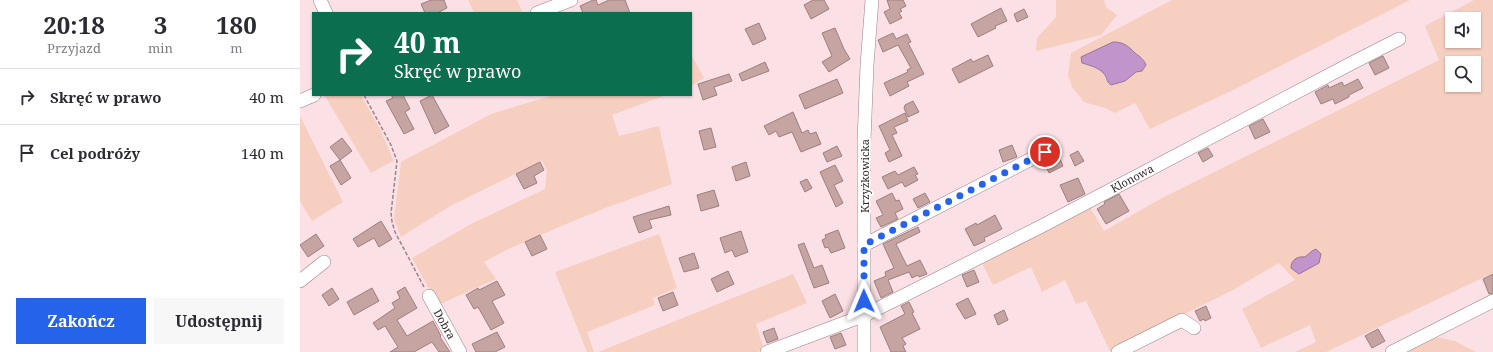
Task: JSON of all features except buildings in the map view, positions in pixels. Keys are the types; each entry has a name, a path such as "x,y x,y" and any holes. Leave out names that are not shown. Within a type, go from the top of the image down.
{"street":[{"path":"320,0 326,12"},
{"path":"540,12 572,0"},
{"name":"Krzyżkowicka","path":"864,352 864,140 867,65 872,0"},
{"name":"Klonowa","path":"767,352 864,315 1040,227 1399,39"},
{"path":"300,101 312,96"},
{"path":"864,245 1045,152"},
{"path":"300,281 324,262"},
{"name":"Dobra","path":"429,296 460,352"},
{"path":"1392,352 1493,301"},
{"path":"1118,352 1182,320 1194,328"}],"path":[{"path":"365,96 391,144 397,161 391,213 395,232 429,296"}],"shaded area":[{"path":"468,0 517,0 522,11 520,12 474,12"},
{"path":"1056,0 1104,0 1106,7 1117,15 1101,35 1036,51 1037,38 1056,17"},
{"path":"1172,0 1410,0 1235,89 1150,129 1135,103 1115,113 1105,108 1084,102 1072,87 1068,75 1071,53","holes":["1127,45 1136,54 1144,59 1142,71 1136,72 1125,81 1106,81 1105,77 1100,71 1090,65 1082,63 1081,57 1102,47"]},
{"path":"1474,0 1493,0 1493,273 1326,352 1295,352 1316,342 1310,325 1261,348 1242,309 1295,280 1279,263 1233,290 1110,351 1086,301 1076,304 1065,280 1042,292 1031,267 993,285 979,257 1087,202 1104,231 1162,198 1439,60 1425,26 1445,15 1445,48 1481,48 1481,12 1451,12"},
{"path":"1113,42 1128,46 1144,61 1146,65 1142,71 1136,72 1125,81 1111,85 1100,70 1082,63 1081,57"},
{"path":"692,56 704,78 692,85"},
{"path":"325,96 362,96 380,129 394,162 391,162 371,173"},
{"path":"551,96 663,96 612,115 619,136 659,126 672,184 608,207 506,250 484,262 496,279 438,305 412,258 471,224 545,189 547,170 542,161 452,205 401,237 394,219 401,162 491,114"},
{"path":"300,116 343,202 312,221 300,201"},
{"path":"659,234 677,288 653,298 655,305 587,332 594,352 587,352 555,272"},
{"path":"1316,249 1321,254 1319,263 1299,274 1291,268 1295,259 1305,257"},
{"path":"793,274 807,303 756,324 764,349 758,352 598,352"},
{"path":"1427,335 1455,341 1476,352 1392,352"}],"route":[{"path":"864,301 864,245 1045,152"}]}
